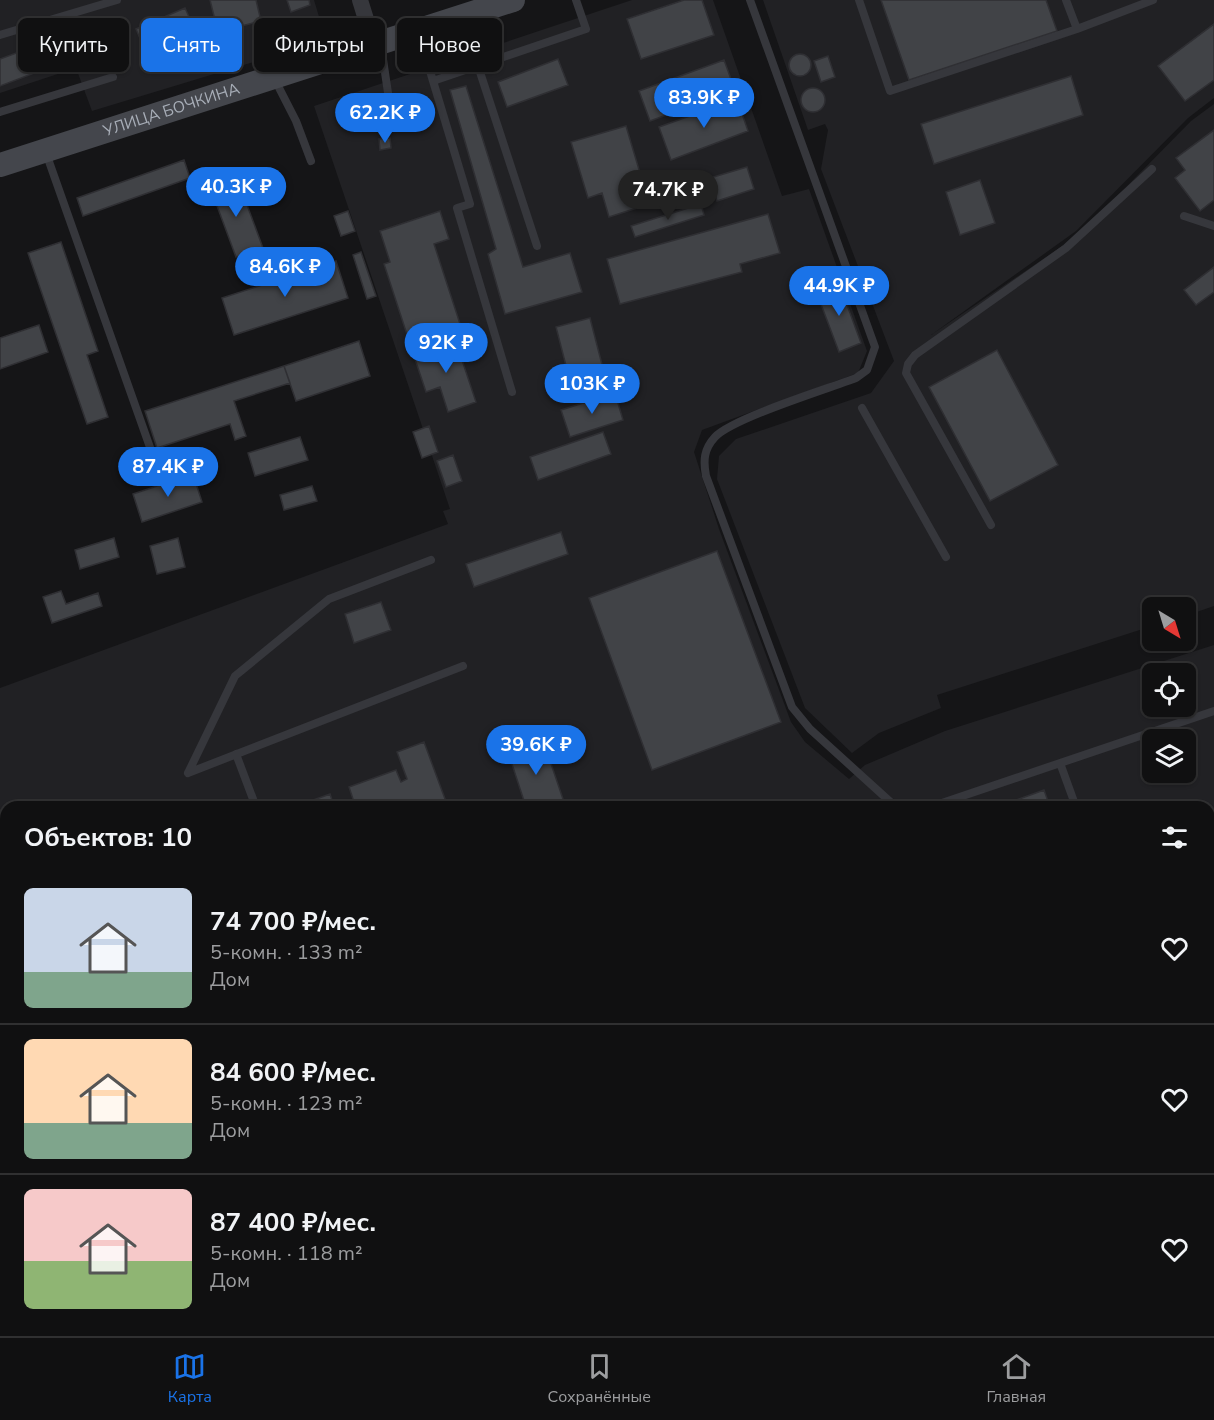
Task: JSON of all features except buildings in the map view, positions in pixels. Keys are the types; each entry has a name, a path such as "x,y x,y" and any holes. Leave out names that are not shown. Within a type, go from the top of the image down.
{"street":[{"path":"360,0 367,18"},
{"name":"УЛИЦА БОЧКИНА","path":"458,18 513,0"},
{"name":"УЛИЦА БОЧКИНА","path":"1,161 45,150 291,72"}],"lane":[{"path":"0,35 117,0"},
{"path":"502,58 586,29 576,0"},
{"path":"750,0 875,347 867,370 856,378 734,425 715,437 706,450 703,461 706,476 792,707 810,729 889,801"},
{"path":"859,0 890,91 1077,29 1153,0"},
{"path":"1066,0 1077,29"},
{"path":"382,72 393,126"},
{"path":"430,72 470,204 457,208 512,392"},
{"path":"433,81 460,72"},
{"path":"480,72 537,246"},
{"path":"0,112 113,76"},
{"path":"273,78 296,121 311,161"},
{"path":"45,150 158,470"},
{"path":"991,525 906,374 908,364 915,355 983,304 1066,248 1152,169"},
{"path":"1184,216 1214,226"},
{"path":"862,408 946,557"},
{"path":"431,560 329,599 235,676 188,773 463,666"},
{"path":"948,801 1214,711"},
{"path":"236,754 254,801"},
{"path":"1060,763 1074,801"}],"shaded area":[{"path":"0,0 314,0 319,18 254,18 254,62 242,65 242,18 141,18 141,72 221,72 92,111 77,72 129,72 129,18 18,18 18,72 64,72 0,93"},
{"path":"632,0 713,0 782,196 809,189 867,351 858,373 702,430 694,452 719,529 791,722 805,742 849,779 865,765 945,731 1142,668 1142,717 1196,717 1196,663 1158,663 1214,645 1214,801 0,801 0,688 448,524 443,511 450,509 314,106 416,72 502,72 502,43"},
{"path":"763,0 1214,0 1214,98 1188,118 1076,231 931,335 1080,234 1191,121 1214,104 1214,606 1196,612 1196,597 1142,597 1142,629 937,695 941,708 879,733 852,753 805,708 717,479 719,456 736,439 871,393 894,361 821,169 828,130 825,124 808,130"}]}
